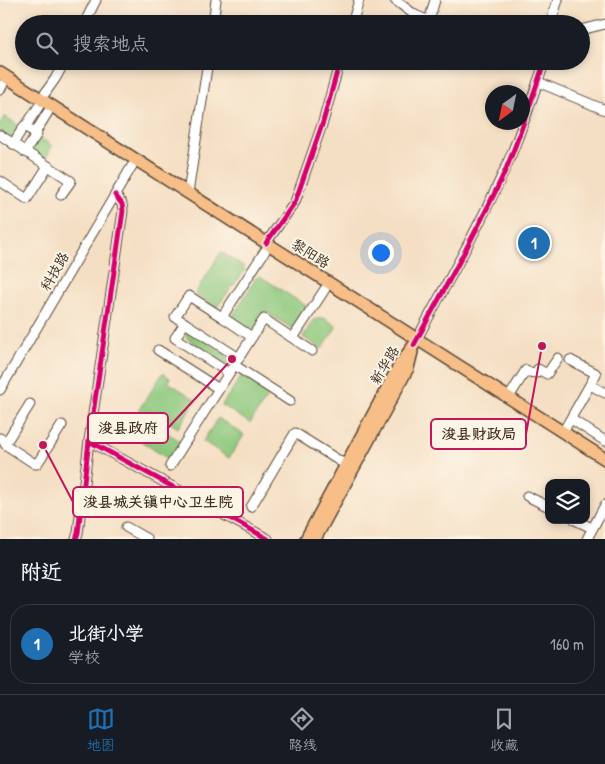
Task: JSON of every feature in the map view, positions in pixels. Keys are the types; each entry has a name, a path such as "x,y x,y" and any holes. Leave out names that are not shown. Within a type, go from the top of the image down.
{"main road":[{"name":"黎阳路","path":"1,82 188,193 325,289 509,397 605,459"},
{"name":"黎阳路","path":"43,106 132,166 266,247 415,342 605,467"},
{"name":"新华路","path":"306,539 400,364 415,342"},
{"name":"新华路","path":"315,539 408,368 415,342"}],"street":[{"path":"88,15 96,0"},
{"path":"214,15 216,0"},
{"path":"355,15 359,0"},
{"path":"395,0 415,15"},
{"path":"430,15 435,0"},
{"path":"553,15 558,0"},
{"path":"590,28 605,24"},
{"path":"25,152 36,134 43,106 60,70"},
{"path":"188,193 207,70"},
{"path":"222,318 295,202 323,122 337,70"},
{"path":"415,342 505,171 524,125 542,70"},
{"path":"538,82 605,110"},
{"path":"13,144 24,126 43,106"},
{"path":"25,127 35,133"},
{"path":"0,136 70,181 61,195"},
{"path":"0,181 27,199 48,166"},
{"name":"科技路","path":"0,390 132,166"},
{"path":"76,539 103,342 124,211 122,204 115,195"},
{"path":"293,338 325,289"},
{"path":"252,337 189,296 176,316 234,365 290,401"},
{"path":"170,466 264,319 312,351"},
{"path":"185,323 175,338 234,365"},
{"path":"158,350 218,389"},
{"path":"509,397 524,369 536,373 538,369 547,374 558,358"},
{"path":"564,432 596,376 595,373 570,360"},
{"path":"590,385 605,393"},
{"path":"30,404 2,441 35,464 37,464 62,425"},
{"path":"571,419 605,440"},
{"path":"251,507 295,433 346,465"},
{"path":"89,441 268,539"},
{"path":"527,496 545,506"},
{"path":"587,539 605,505"},
{"path":"584,524 592,528"},
{"path":"126,527 147,539"}],"green space":[{"path":"4,117 19,126 12,139 0,133 0,124"},
{"path":"39,137 52,146 45,159 30,150"},
{"path":"221,252 243,266 245,270 217,307 215,307 195,294"},
{"path":"260,276 306,306 305,311 294,328 266,312 253,329 246,328 233,321 233,316 256,278"},
{"path":"323,318 336,326 322,349 303,337 313,320"},
{"path":"188,331 231,358 231,362 226,364 187,338 185,336"},
{"path":"163,373 170,378 168,382 196,400 178,428 152,411 148,417 138,411"},
{"path":"242,375 270,393 250,423 222,405"},
{"path":"218,418 244,435 229,458 203,441"},
{"path":"149,421 183,443 171,461 138,439"}],"cycle path":[{"path":"266,243 295,202 323,122 337,70"},
{"path":"414,345 496,191 522,129 542,70"},
{"path":"76,539 123,211 122,204 115,195"},
{"path":"89,441 268,539"}],"place":[{"name":"北街小学","path":"534,243"},
{"name":"浚县财政局","path":"542,346"},
{"name":"浚县政府","path":"232,359"},
{"name":"浚县城关镇中心卫生院","path":"43,445"}]}
